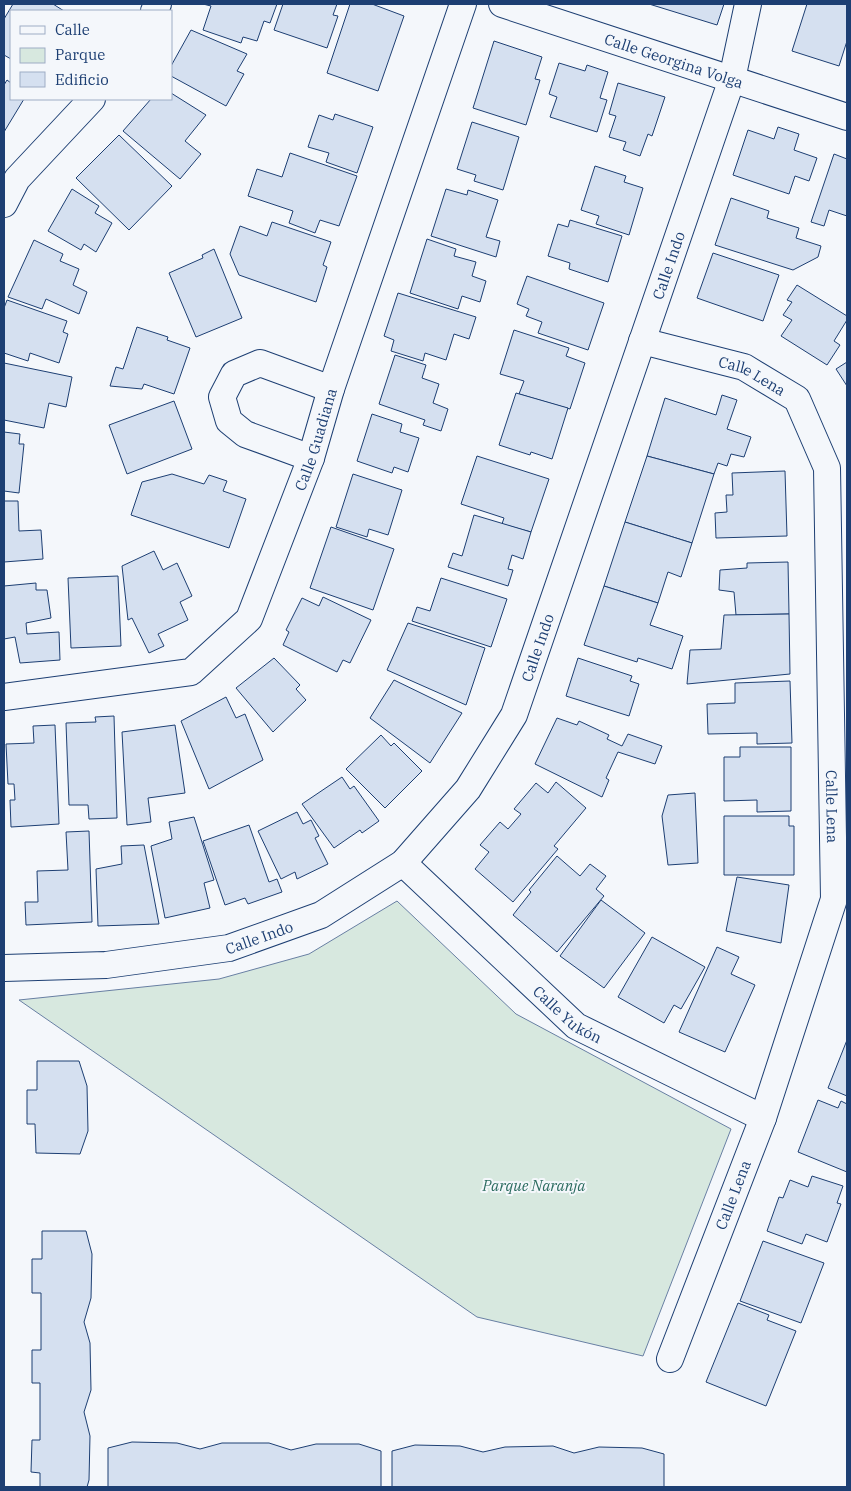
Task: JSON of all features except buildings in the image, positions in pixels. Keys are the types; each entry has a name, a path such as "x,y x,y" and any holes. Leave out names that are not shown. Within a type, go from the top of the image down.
{"street":[{"name":"Calle Guadiana","path":"4,697 191,672 248,619 311,458 331,389 463,4"},
{"name":"Calle Georgina Volga","path":"502,4 847,117"},
{"name":"Calle Indo","path":"4,968 106,965 230,948 320,915 403,863 468,789 514,715 732,79 748,4"},
{"path":"4,204 17,179 91,100"},
{"name":"Calle Lena","path":"642,341 744,368 797,399 827,468 834,899 763,1118 670,1359"},
{"path":"311,458 245,434 229,422 222,397 234,374 260,363 331,389"},
{"name":"Calle Yukón","path":"403,863 576,1026 763,1118"}],"green space":[{"name":"Parque Naranja","path":"397,901 516,1014 731,1129 643,1356 477,1317 19,1000 219,979 309,954"}]}
